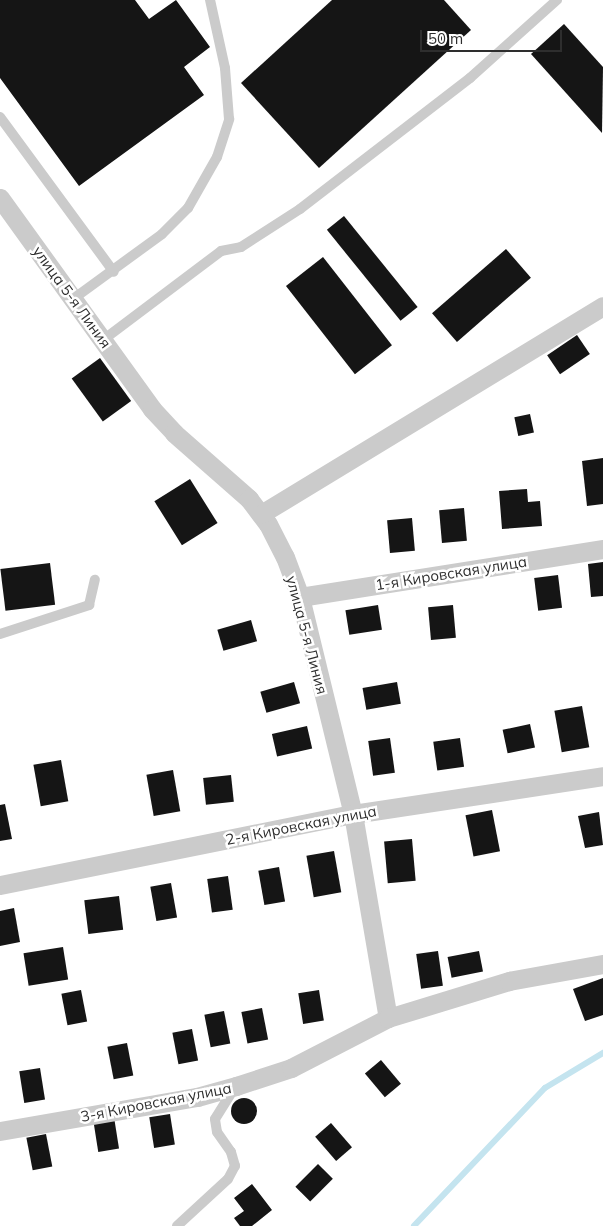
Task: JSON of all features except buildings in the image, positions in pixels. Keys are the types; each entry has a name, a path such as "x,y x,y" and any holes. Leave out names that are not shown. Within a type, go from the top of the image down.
{"street":[{"name":"улица 5-я Линия","path":"0,198 152,409 174,433 249,499 261,514 285,557 300,597 353,814 388,1018"},
{"path":"261,514 603,306"},
{"name":"1-я Кировская улица","path":"300,597 603,549"},
{"name":"2-я Кировская улица","path":"0,885 353,814 603,776"},
{"name":"3-я Кировская улица","path":"0,1131 198,1096 236,1086 291,1068 388,1018 509,981 603,964"}],"lane":[{"path":"73,299 114,272 162,234 188,208 217,157 229,119 225,68 210,0"},
{"path":"103,340 221,251 241,247 300,209 470,78 557,0"},
{"path":"0,117 114,272"},
{"path":"0,634 89,605 96,580"},
{"path":"177,1226 228,1179 235,1166 232,1152 217,1132 215,1119 236,1086"}],"waterway":[{"path":"414,1226 545,1088 603,1053"}]}
